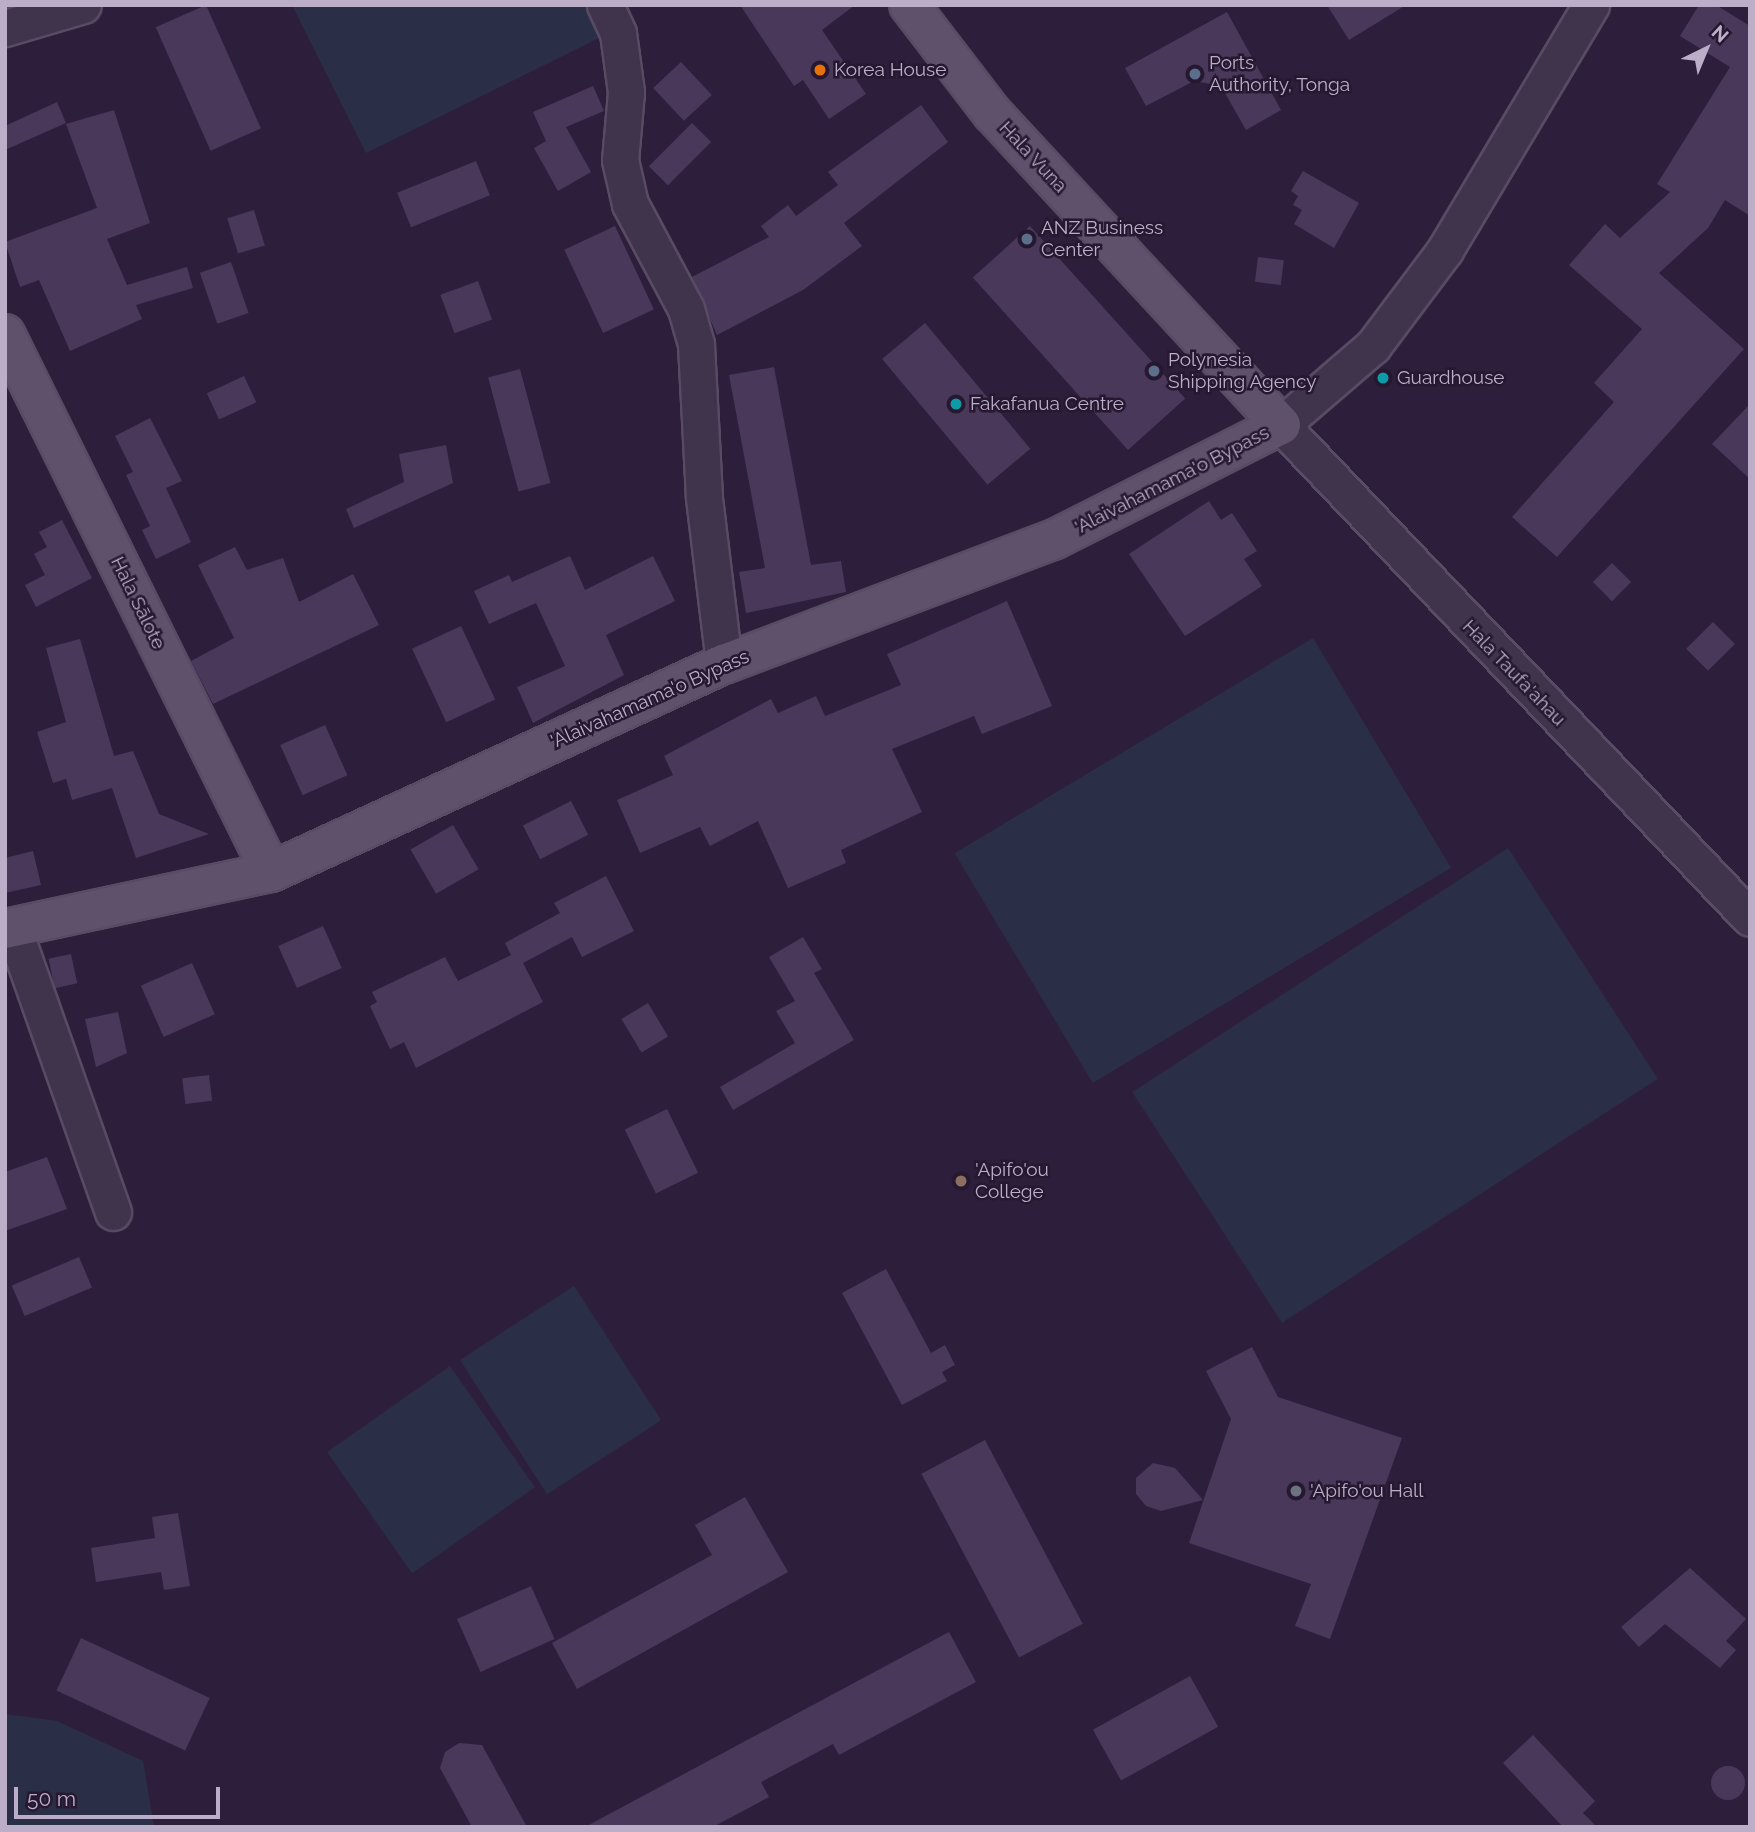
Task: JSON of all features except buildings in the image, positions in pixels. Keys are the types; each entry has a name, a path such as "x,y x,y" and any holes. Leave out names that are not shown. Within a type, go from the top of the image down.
{"main road":[{"name":"Hala Vuna","path":"909,5 992,113 1281,425"},
{"name":"Hala Sālote","path":"5,334 271,872"},
{"name":"'Alaivahamama'o Bypass","path":"9,929 271,872 724,664 1053,540 1281,425"}],"street":[{"path":"5,28 83,5"},
{"path":"605,5 618,33 626,92 620,160 630,204 685,309 696,345 704,498 724,664"},
{"path":"1281,425 1373,346 1445,250 1591,5"},
{"name":"Hala Taufa'ahau","path":"1281,425 1750,918"},
{"path":"9,929 113,1213"}],"shaded area":[{"path":"292,5 592,5 605,35 366,153"},
{"path":"1313,638 1451,868 1093,1083 955,853"},
{"path":"1508,848 1658,1079 1282,1323 1132,1092"},
{"path":"574,1286 661,1420 547,1494 460,1360"},
{"path":"450,1366 535,1487 412,1573 327,1452"},
{"path":"5,1714 57,1721 143,1761 154,1827 5,1827"}],"place":[{"name":"Korea House","path":"820,70"},
{"name":"Ports Authority, Tonga","path":"1195,74"},
{"name":"ANZ Business Center","path":"1027,239"},
{"name":"Polynesia Shipping Agency","path":"1154,371"},
{"name":"Guardhouse","path":"1383,378"},
{"name":"Fakafanua Centre","path":"956,404"},
{"name":"'Apifo'ou College","path":"961,1181"},
{"name":"'Apifo'ou Hall","path":"1296,1491"}]}
